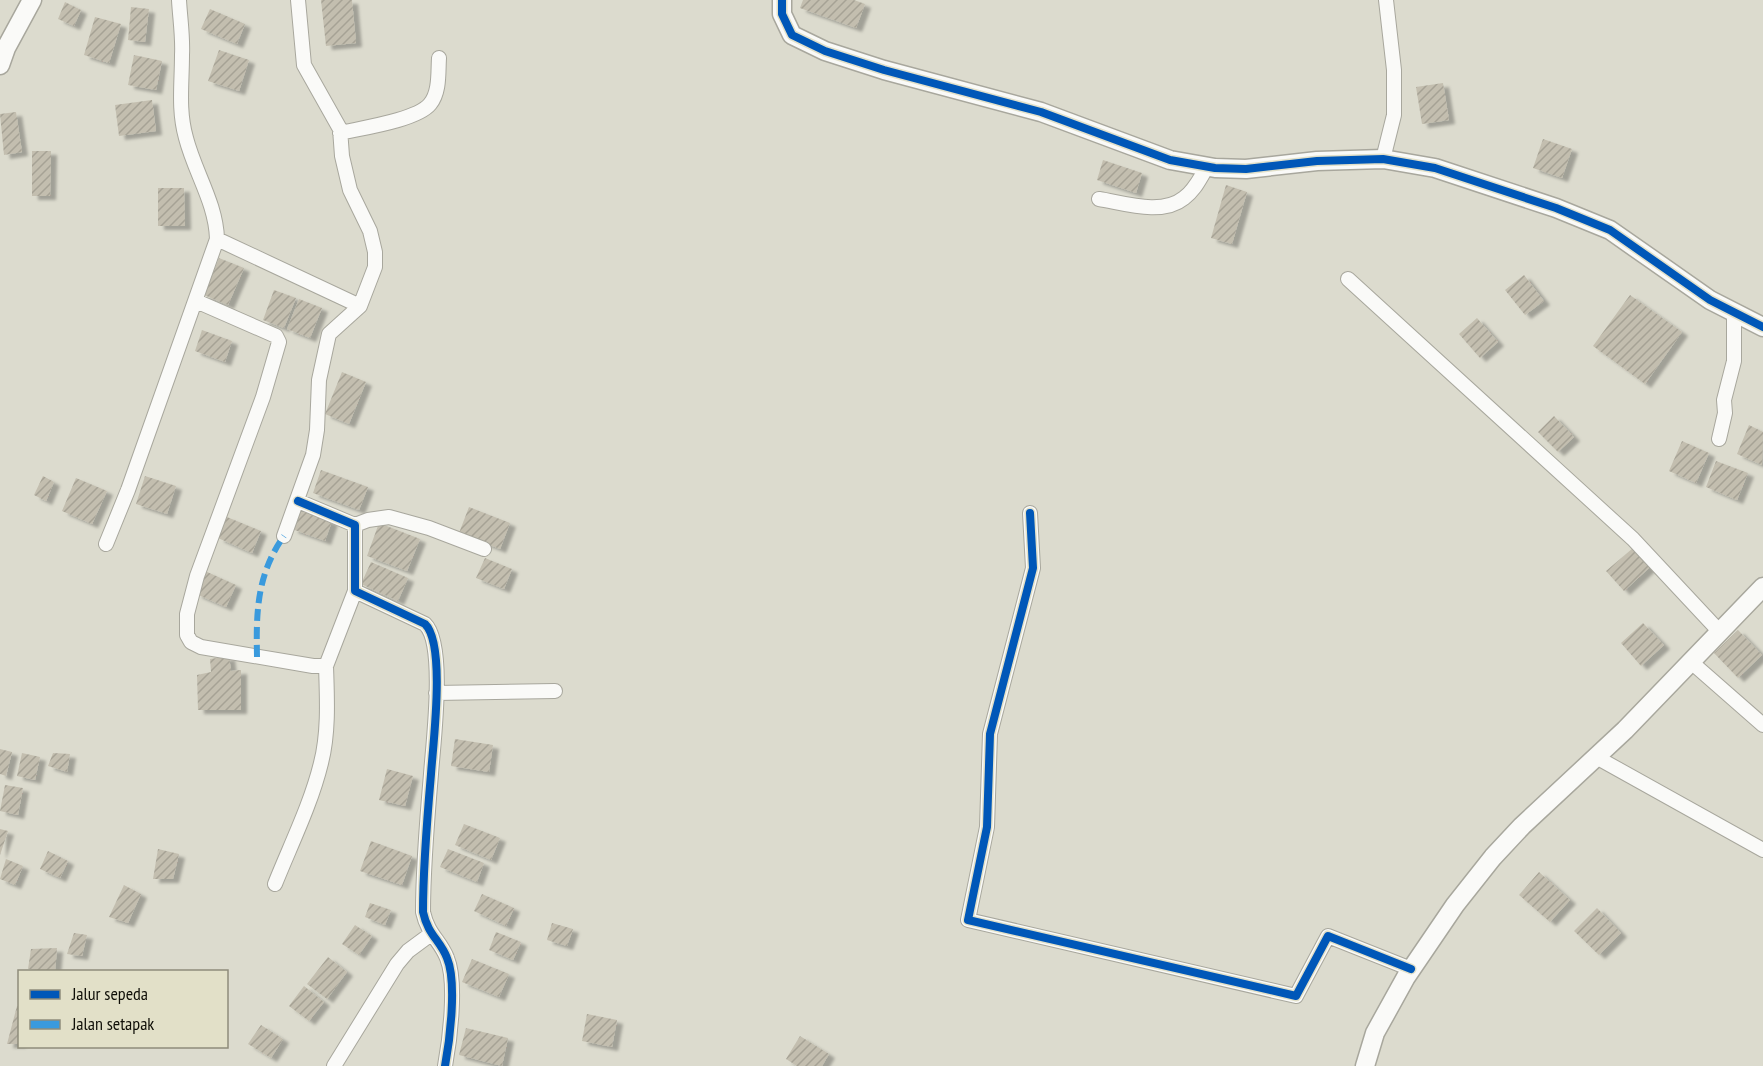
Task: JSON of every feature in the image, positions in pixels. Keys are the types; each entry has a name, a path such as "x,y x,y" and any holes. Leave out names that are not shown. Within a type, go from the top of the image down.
{"street":[{"path":"0,65 6,48 32,0"},
{"path":"106,544 128,490 217,239 215,218 186,140 181,114 182,54 179,0"},
{"path":"284,536 313,455 317,429 319,380 329,334 360,306 375,267 375,252 370,231 350,190 340,133 304,65 298,0"},
{"path":"782,0 782,14 792,35 825,51 922,81 1041,112 1170,160 1207,167 1246,169 1317,161 1383,159 1435,168 1556,208 1610,230 1710,300 1763,327"},
{"path":"1383,159 1394,115 1394,70 1386,0"},
{"path":"340,133 398,120 423,110 431,104 436,93 439,58"},
{"path":"1100,199 1145,206 1167,206 1178,203 1196,187 1207,167"},
{"path":"217,239 360,306"},
{"path":"1348,279 1634,539 1719,630"},
{"path":"196,302 276,336 279,342 263,397 197,576 187,614 187,635 191,642 201,647 313,666 326,666"},
{"path":"1719,439 1725,413 1724,400 1734,361 1734,313"},
{"path":"298,501 355,525 368,520 389,517 429,528 484,549"},
{"path":"1030,513 1033,568 990,734 987,827 968,920 1296,996 1328,936 1411,969"},
{"path":"275,884 304,813 321,763 325,742 326,666 355,591 355,525"},
{"path":"355,591 425,624 432,636 436,673 436,722 423,912 431,934 446,954 452,969 450,1065"},
{"path":"1365,1066 1375,1033 1411,969 1455,905 1493,856 1625,730 1719,630 1761,591"},
{"path":"1690,661 1763,724"},
{"path":"436,693 555,691"},
{"path":"1596,757 1763,850"},
{"path":"334,1066 397,964 408,951 431,934"}],"building":[{"path":"321,0 352,0 356,43 326,46"},
{"path":"803,0 854,0 865,4 856,28 800,8"},
{"path":"65,2 81,10 74,26 58,19"},
{"path":"131,7 149,9 145,42 128,40"},
{"path":"210,9 245,24 237,44 201,29"},
{"path":"95,17 121,24 109,63 84,55"},
{"path":"219,50 249,60 239,91 208,81"},
{"path":"134,55 162,61 156,90 128,85"},
{"path":"1443,83 1449,120 1422,124 1416,87"},
{"path":"152,100 156,131 119,136 115,105"},
{"path":"16,112 22,152 4,155 0,114"},
{"path":"1543,139 1572,149 1562,178 1533,168"},
{"path":"32,151 51,151 50,196 32,196"},
{"path":"1103,160 1142,173 1136,193 1097,180"},
{"path":"1226,185 1247,192 1232,244 1211,238"},
{"path":"158,188 184,188 185,226 158,226"},
{"path":"219,258 244,268 228,305 204,295"},
{"path":"1524,275 1544,301 1525,315 1505,290"},
{"path":"274,290 296,298 284,328 263,320"},
{"path":"1630,295 1682,332 1645,384 1593,346"},
{"path":"299,299 322,308 310,338 287,329"},
{"path":"1477,318 1498,342 1480,358 1459,334"},
{"path":"202,330 232,341 225,362 195,351"},
{"path":"342,372 366,382 349,424 325,414"},
{"path":"1554,416 1574,437 1558,452 1538,432"},
{"path":"1749,425 1763,432 1762,465 1737,454"},
{"path":"1682,441 1709,453 1696,483 1669,471"},
{"path":"1716,461 1748,473 1737,500 1706,487"},
{"path":"321,470 368,487 359,510 313,493"},
{"path":"43,476 54,482 46,501 34,495"},
{"path":"145,476 176,486 167,514 136,504"},
{"path":"76,478 107,491 92,524 62,511"},
{"path":"469,507 510,523 500,549 459,533"},
{"path":"299,509 332,521 325,541 292,529"},
{"path":"227,517 261,531 252,553 218,538"},
{"path":"379,523 420,539 407,571 367,556"},
{"path":"1633,548 1650,567 1624,591 1606,571"},
{"path":"485,558 512,569 504,589 476,578"},
{"path":"371,562 408,578 398,601 361,584"},
{"path":"205,571 236,585 226,607 196,594"},
{"path":"1643,623 1664,645 1641,666 1621,643"},
{"path":"1738,630 1762,655 1738,678 1714,653"},
{"path":"229,656 231,671 241,670 241,710 198,710 197,675 211,672 210,659"},
{"path":"455,739 493,745 489,772 451,766"},
{"path":"0,749 12,752 6,776 0,774"},
{"path":"22,753 40,757 35,780 17,776"},
{"path":"53,753 70,754 67,772 48,766"},
{"path":"387,769 413,776 405,806 379,800"},
{"path":"5,785 23,788 18,815 0,811"},
{"path":"464,824 500,838 491,860 455,845"},
{"path":"0,829 8,831 0,855"},
{"path":"371,841 412,856 402,885 360,871"},
{"path":"158,849 179,854 173,879 153,879"},
{"path":"448,849 484,863 477,882 440,867"},
{"path":"48,851 68,861 60,878 40,869"},
{"path":"6,859 23,866 15,885 0,879"},
{"path":"1539,872 1570,900 1550,922 1519,895"},
{"path":"124,885 141,894 128,923 109,917"},
{"path":"482,894 514,908 506,926 474,911"},
{"path":"370,903 391,910 385,925 365,917"},
{"path":"1597,908 1621,933 1599,955 1574,931"},
{"path":"552,923 573,929 567,946 547,940"},
{"path":"355,925 372,936 359,955 342,944"},
{"path":"496,932 521,942 513,960 489,950"},
{"path":"74,933 87,935 82,956 67,954"},
{"path":"57,948 55,970 28,969 31,949"},
{"path":"328,957 347,972 327,999 307,984"},
{"path":"472,959 509,974 499,997 462,982"},
{"path":"304,986 324,1002 309,1021 289,1006"},
{"path":"17,1006 18,1006 18,1044 7,1044"},
{"path":"587,1014 617,1020 612,1047 582,1041"},
{"path":"261,1025 283,1039 271,1058 248,1044"},
{"path":"466,1028 508,1038 502,1066 459,1055"},
{"path":"800,1036 829,1054 822,1066 797,1066 786,1059"}],"marked path":[{"path":"257,657 258,609 263,579 268,564 284,536"}],"cycle path":[{"path":"782,0 782,14 792,35 825,51 884,70 1041,112 1170,160 1215,168 1246,169 1317,161 1383,159 1435,168 1556,208 1610,230 1710,300 1763,327"},
{"path":"298,501 355,525 355,591 425,624 431,635 435,652 437,695 425,843 423,912 428,926 447,958 452,981 452,1011 445,1066"},
{"path":"1030,513 1033,568 990,734 987,827 968,920 1296,996 1328,936 1411,969"}]}
